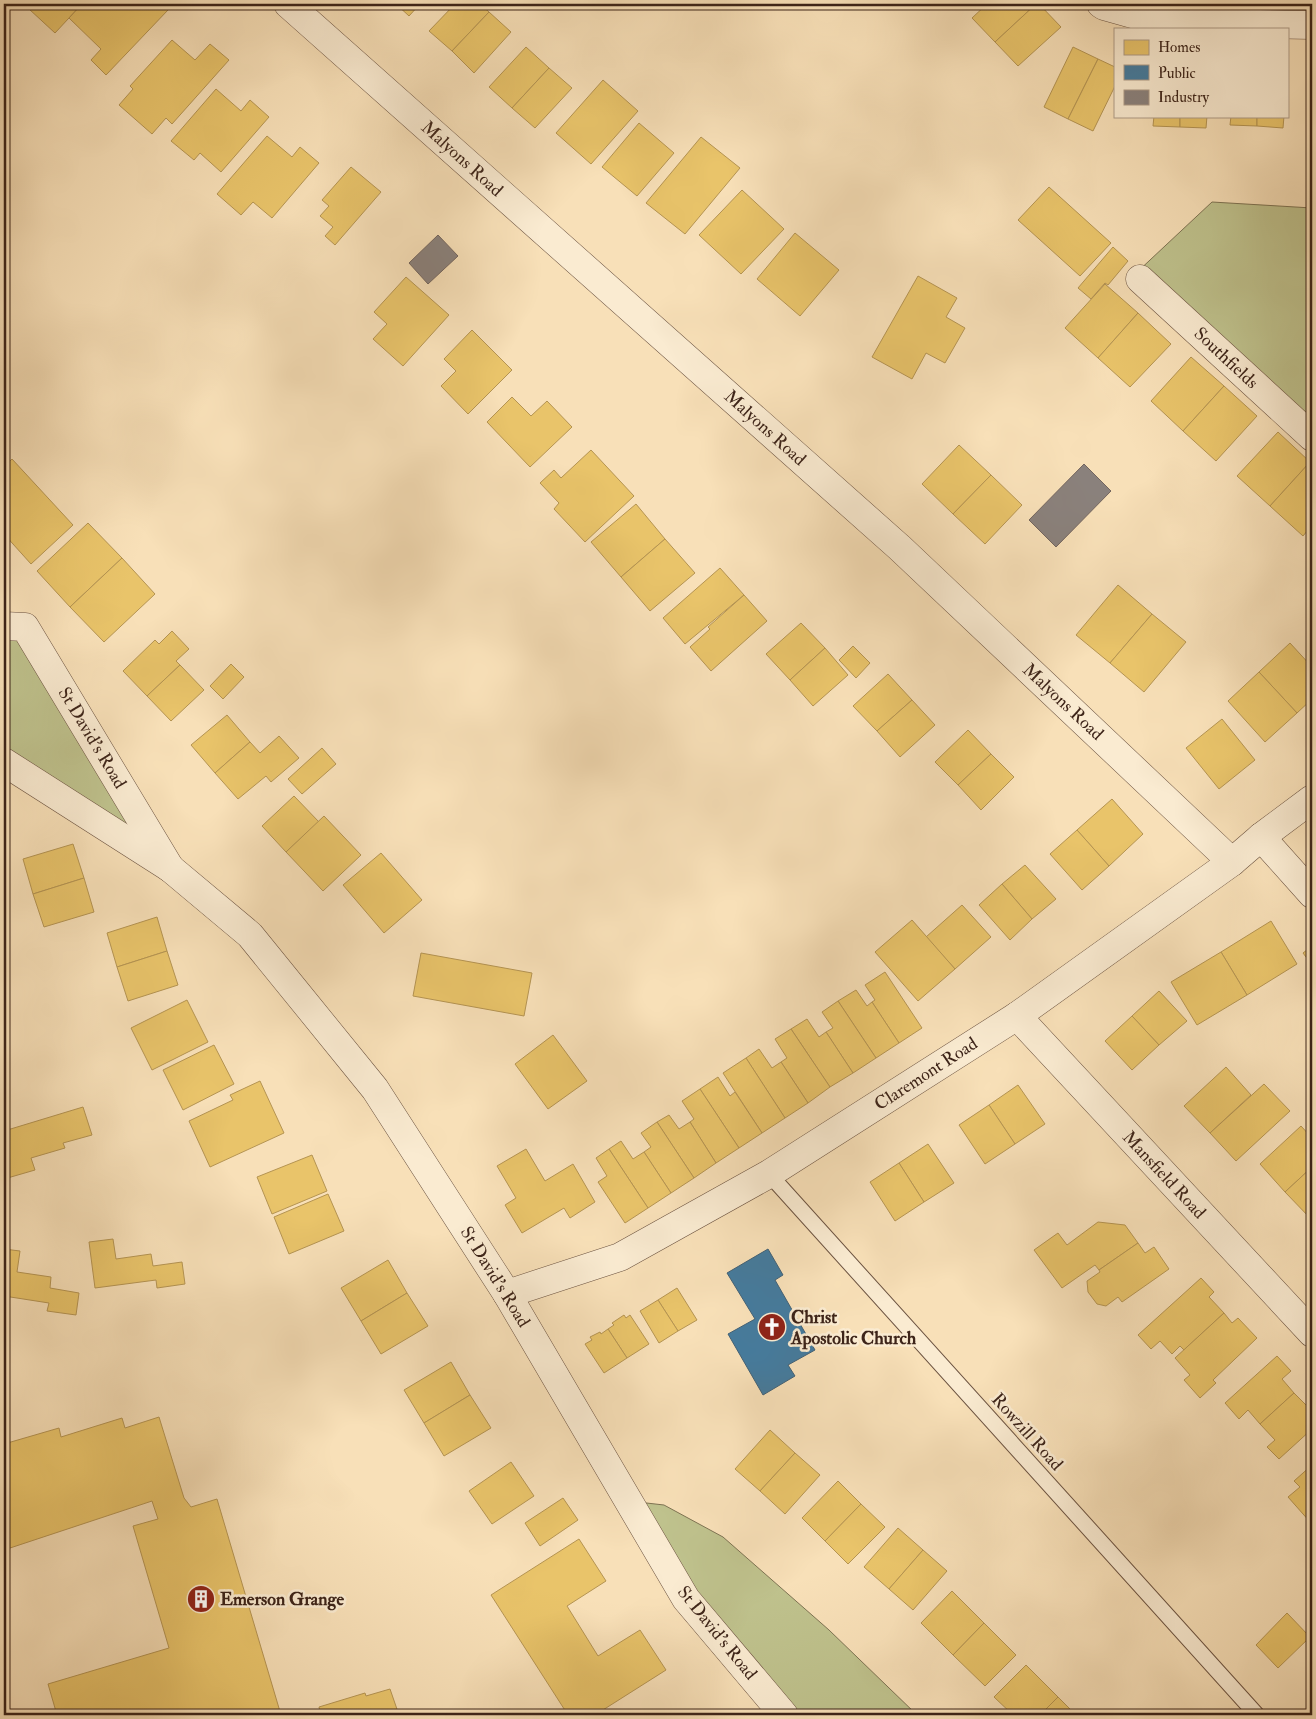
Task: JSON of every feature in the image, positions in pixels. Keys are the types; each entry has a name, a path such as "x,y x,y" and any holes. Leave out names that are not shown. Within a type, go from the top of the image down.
{"street":[{"name":"Malyons Road","path":"288,4 900,548 1232,862"},
{"path":"1101,4 1161,22 1312,26"},
{"name":"Southfields","path":"1140,279 1312,437"},
{"name":"St David's Road","path":"4,626 25,627 170,868"},
{"name":"St David's Road","path":"4,762 170,868 250,935 375,1089 507,1294 686,1599 784,1715"},
{"name":"Claremont Road","path":"507,1294 620,1257 769,1174 1017,1016 1232,862 1261,837 1312,799"},
{"path":"1261,837 1312,894"},
{"name":"Mansfield Road","path":"1017,1016 1312,1333"}],"lane":[{"name":"Rowzill Road","path":"769,1174 1257,1715"}],"green space":[{"path":"1212,202 1312,208 1312,430 1134,275"},
{"path":"4,633 25,634 163,859 4,760"},
{"path":"629,1501 664,1505 723,1537 829,1630 917,1715 784,1715"}],"building: Homes":[{"path":"34,4 82,4 55,33 29,9"},
{"path":"82,4 161,4 168,10 106,75 91,60 101,49 69,18"},
{"path":"396,4 420,4 409,16"},
{"path":"455,4 480,4 489,12 452,51 429,31"},
{"path":"949,4 961,4 955,10"},
{"path":"987,4 1036,4 995,42 972,18"},
{"path":"1036,4 1039,4 1061,27 1018,66 995,42"},
{"path":"489,12 511,32 474,73 452,51"},
{"path":"172,40 195,60 210,44 229,60 172,124 166,118 152,134 119,105 133,89 130,86"},
{"path":"526,47 549,68 512,108 489,87"},
{"path":"1073,47 1098,59 1068,119 1044,107"},
{"path":"1098,59 1114,67 1114,88 1093,131 1068,119"},
{"path":"549,68 572,88 535,128 512,108"},
{"path":"603,80 638,111 591,164 556,133"},
{"path":"1309,80 1312,80 1312,130 1307,129"},
{"path":"216,89 241,111 250,100 269,117 221,172 200,153 194,160 171,141"},
{"path":"1154,118 1180,118 1180,127 1153,126"},
{"path":"1180,118 1207,118 1206,128 1180,127"},
{"path":"1231,118 1257,118 1257,126 1230,125"},
{"path":"1257,118 1284,118 1283,128 1257,126"},
{"path":"639,123 674,153 637,196 602,167"},
{"path":"267,136 292,157 300,147 319,163 272,218 253,202 241,215 217,194"},
{"path":"701,137 740,168 685,234 646,203"},
{"path":"351,167 381,192 335,245 325,236 333,227 320,216 329,206 322,200"},
{"path":"1049,187 1111,243 1080,276 1018,220"},
{"path":"742,190 784,229 741,274 699,235"},
{"path":"795,233 839,270 800,316 757,279"},
{"path":"1113,247 1128,261 1108,285 1105,283 1091,299 1078,288"},
{"path":"918,276 957,298 946,317 965,328 945,363 926,353 912,379 872,357"},
{"path":"406,277 449,315 403,366 373,339 387,324 374,312"},
{"path":"1105,284 1138,313 1098,358 1065,328"},
{"path":"1138,313 1171,344 1130,387 1098,358"},
{"path":"472,330 512,370 468,414 441,386 456,371 444,359"},
{"path":"1191,357 1224,386 1183,431 1151,401"},
{"path":"1224,386 1257,416 1216,461 1183,431"},
{"path":"512,397 531,416 547,401 572,427 530,467 487,422"},
{"path":"1278,432 1310,462 1270,506 1237,476"},
{"path":"959,445 991,475 953,514 922,484"},
{"path":"591,450 634,496 585,542 554,509 559,503 540,483 554,470 561,478"},
{"path":"12,459 73,525 31,564 4,534 4,467"},
{"path":"1310,462 1312,464 1312,525 1303,536 1270,506"},
{"path":"991,475 1022,505 985,544 953,514"},
{"path":"636,504 665,539 621,577 591,542"},
{"path":"88,523 122,558 70,607 37,571"},
{"path":"665,539 695,573 650,611 621,577"},
{"path":"122,558 155,594 104,642 70,607"},
{"path":"720,568 744,595 685,644 663,618"},
{"path":"1118,585 1152,614 1110,663 1076,635"},
{"path":"744,595 767,621 711,671 690,647 710,629 708,627"},
{"path":"1152,614 1186,642 1144,692 1110,663"},
{"path":"801,623 825,648 790,680 766,654"},
{"path":"172,631 189,649 176,661 180,665 147,696 123,671 155,640 159,644"},
{"path":"1290,643 1312,667 1312,699 1297,713 1259,672"},
{"path":"853,646 870,663 856,678 839,660"},
{"path":"825,648 848,675 813,706 790,680"},
{"path":"231,664 244,677 223,699 210,686"},
{"path":"180,665 204,690 171,721 147,696"},
{"path":"1259,672 1297,713 1265,742 1228,701"},
{"path":"888,674 912,700 877,731 853,706"},
{"path":"912,700 935,725 900,757 877,731"},
{"path":"227,715 250,742 215,773 191,745"},
{"path":"1222,719 1255,760 1219,789 1186,748"},
{"path":"968,730 991,754 958,785 935,762"},
{"path":"279,736 299,758 271,782 266,776 238,799 215,773 250,742 260,753"},
{"path":"322,748 336,764 302,794 288,779"},
{"path":"991,754 1014,777 981,810 958,785"},
{"path":"294,796 319,822 286,852 262,826"},
{"path":"1112,799 1143,834 1109,866 1077,830"},
{"path":"324,816 361,855 323,891 286,852"},
{"path":"1077,830 1109,866 1082,890 1050,854"},
{"path":"73,844 84,878 33,894 23,859"},
{"path":"381,853 422,900 384,933 343,885"},
{"path":"1025,865 1056,899 1032,919 1002,884"},
{"path":"84,878 94,912 44,927 33,894"},
{"path":"1002,884 1032,919 1010,940 979,905"},
{"path":"962,905 991,937 955,969 926,937"},
{"path":"157,917 167,951 117,967 107,933"},
{"path":"912,920 955,969 918,1001 875,952"},
{"path":"1271,921 1297,964 1247,995 1221,952"},
{"path":"1312,946 1312,965 1303,953"},
{"path":"167,951 178,985 128,1001 117,967"},
{"path":"1221,952 1247,995 1197,1025 1171,982"},
{"path":"421,953 532,973 524,1016 413,996"},
{"path":"885,972 922,1028 899,1043 872,1002 875,1000 865,985"},
{"path":"856,990 867,1006 872,1002 899,1043 876,1058 838,1001"},
{"path":"1159,991 1187,1021 1159,1045 1132,1016"},
{"path":"187,1000 208,1042 152,1070 131,1028"},
{"path":"838,1001 876,1058 853,1073 826,1032 833,1028 822,1012"},
{"path":"1312,1014 1312,1025 1306,1019"},
{"path":"1132,1016 1159,1045 1132,1070 1105,1041"},
{"path":"807,1019 819,1037 826,1032 853,1073 830,1087 791,1029"},
{"path":"791,1029 830,1087 808,1103 781,1062 787,1058 775,1039"},
{"path":"553,1035 587,1081 548,1109 515,1064"},
{"path":"214,1045 234,1084 183,1110 163,1070"},
{"path":"759,1049 772,1068 781,1062 808,1103 785,1118 746,1058"},
{"path":"746,1058 785,1118 762,1133 723,1073"},
{"path":"1226,1067 1251,1095 1210,1133 1184,1106"},
{"path":"718,1077 730,1096 735,1092 762,1133 739,1148 700,1089"},
{"path":"260,1081 284,1133 210,1167 189,1121 233,1100 230,1095"},
{"path":"1264,1084 1290,1111 1236,1161 1210,1133"},
{"path":"1018,1085 1045,1124 1015,1144 989,1105"},
{"path":"700,1089 739,1148 716,1163 690,1122 694,1119 682,1101"},
{"path":"989,1105 1015,1144 985,1164 959,1125"},
{"path":"83,1107 92,1135 63,1143 65,1148 31,1158 35,1170 4,1179 4,1131"},
{"path":"669,1115 679,1129 690,1122 716,1163 694,1178 657,1122"},
{"path":"657,1122 694,1178 671,1193 644,1152 651,1147 641,1133"},
{"path":"1301,1126 1312,1138 1312,1167 1285,1192 1260,1164"},
{"path":"621,1141 633,1159 644,1152 671,1193 648,1208 609,1149"},
{"path":"928,1144 954,1183 924,1202 899,1163"},
{"path":"526,1149 545,1181 573,1164 595,1202 570,1218 564,1208 522,1233 505,1205 516,1198 497,1166"},
{"path":"609,1149 648,1208 625,1223 598,1182 607,1176 596,1158"},
{"path":"312,1155 327,1191 272,1214 257,1177"},
{"path":"899,1163 924,1202 895,1221 870,1182"},
{"path":"1312,1167 1312,1219 1311,1219 1285,1192"},
{"path":"328,1194 344,1231 289,1254 274,1217"},
{"path":"1098,1222 1125,1225 1138,1243 1099,1270 1095,1265 1062,1288 1034,1250 1058,1233 1067,1245"},
{"path":"113,1239 116,1259 151,1254 153,1266 182,1262 185,1284 157,1288 156,1280 95,1288 89,1242"},
{"path":"1138,1243 1145,1253 1154,1247 1169,1269 1122,1302 1118,1297 1106,1306 1097,1304 1088,1292 1087,1281 1100,1272 1099,1270"},
{"path":"4,1249 20,1251 17,1272 51,1277 50,1288 79,1293 76,1315 47,1311 49,1303 4,1296"},
{"path":"388,1260 407,1293 361,1321 341,1288"},
{"path":"1201,1278 1214,1292 1209,1297 1224,1313 1184,1350 1180,1346 1172,1354 1160,1341 1151,1349 1138,1335"},
{"path":"677,1288 697,1320 678,1331 658,1300"},
{"path":"407,1293 428,1326 381,1354 361,1321"},
{"path":"658,1300 678,1331 659,1343 640,1311"},
{"path":"1224,1313 1232,1323 1238,1318 1257,1338 1213,1380 1216,1383 1200,1398 1184,1380 1190,1375 1175,1358"},
{"path":"624,1315 626,1318 630,1315 649,1344 627,1358 608,1329 614,1325 612,1323"},
{"path":"608,1329 627,1358 604,1373 585,1344 592,1340 590,1337 600,1332 601,1334"},
{"path":"1277,1356 1291,1371 1282,1379 1294,1393 1260,1424 1248,1410 1239,1419 1225,1403"},
{"path":"451,1362 470,1395 424,1423 404,1390"},
{"path":"1294,1393 1306,1405 1312,1399 1312,1429 1279,1459 1267,1447 1275,1440 1260,1424"},
{"path":"470,1395 491,1428 444,1456 424,1423"},
{"name":"Emerson Grange","path":"159,1417 184,1498 191,1507 217,1499 281,1715 57,1715 48,1684 169,1648 133,1526 158,1519 152,1501 4,1550 4,1444 59,1428 61,1437 122,1418 125,1428"},
{"path":"770,1430 795,1453 760,1491 735,1469"},
{"path":"795,1453 820,1475 785,1514 760,1491"},
{"path":"511,1462 534,1496 492,1524 469,1491"},
{"path":"1312,1465 1311,1523 1288,1497 1300,1487 1294,1481"},
{"path":"838,1481 861,1504 825,1541 802,1518"},
{"path":"563,1498 578,1520 540,1546 525,1523"},
{"path":"861,1504 885,1527 848,1564 825,1541"},
{"path":"898,1528 923,1550 889,1589 864,1567"},
{"path":"579,1539 606,1581 567,1606 598,1656 640,1630 666,1670 595,1715 568,1715 491,1595"},
{"path":"923,1550 947,1571 913,1610 889,1589"},
{"path":"952,1591 984,1623 953,1655 921,1623"},
{"path":"1287,1613 1310,1637 1278,1668 1256,1645"},
{"path":"984,1623 1016,1655 985,1686 953,1655"},
{"path":"1026,1665 1058,1697 1040,1715 1013,1715 994,1697"},
{"path":"390,1689 399,1715 307,1715 320,1712 319,1707 365,1693 366,1696"},
{"path":"1058,1697 1076,1715 1040,1715"}],"building: Public":[{"name":"Christ Apostolic Church","path":"768,1249 783,1275 775,1280 815,1350 788,1365 795,1376 763,1395 728,1334 755,1319 727,1273"}],"building: Industry":[{"path":"438,235 458,256 428,284 409,263"},
{"path":"1084,464 1111,491 1056,547 1029,520"}],"place":[{"name":"Christ Apostolic Church","path":"772,1327"},
{"name":"Emerson Grange","path":"201,1599"}]}
